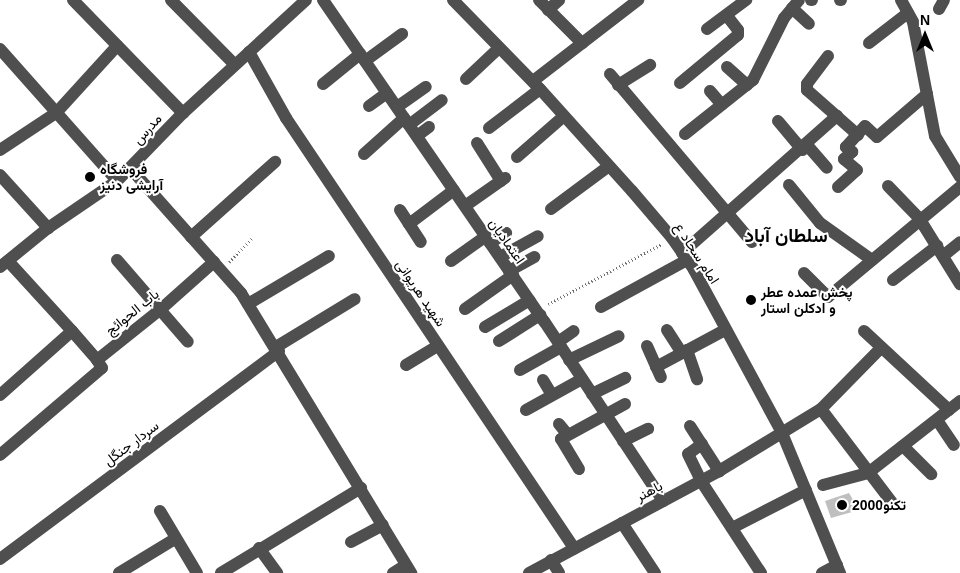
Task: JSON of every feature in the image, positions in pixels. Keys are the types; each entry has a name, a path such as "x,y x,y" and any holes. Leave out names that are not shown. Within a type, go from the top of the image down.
{"street":[{"path":"72,0 183,112"},
{"path":"171,0 235,65"},
{"name":"اعتمادیان","path":"323,0 560,344 663,501"},
{"name":"امام سجاد ع","path":"454,0 537,85 672,238 684,256 782,433 839,569"},
{"path":"539,0 582,44"},
{"path":"548,10 559,0"},
{"path":"490,128 582,44 638,0"},
{"path":"706,29 727,16 746,0"},
{"path":"901,0 913,22 935,136 960,176"},
{"name":"مدرس","path":"4,264 48,228 117,181 131,169 183,112 300,2"},
{"path":"684,134 747,85 796,4 809,24"},
{"path":"869,43 908,13"},
{"path":"680,82 738,35 738,30 727,16"},
{"path":"323,84 402,34"},
{"path":"0,150 56,113 117,46"},
{"path":"466,78 499,48"},
{"path":"0,49 117,181"},
{"name":"شهید هریوانی","path":"249,52 286,118 574,548"},
{"path":"828,56 807,84 807,90 858,135"},
{"path":"618,85 650,65"},
{"path":"728,67 747,85"},
{"path":"610,74 726,214 752,242"},
{"path":"364,154 403,117 426,86"},
{"path":"710,91 722,104"},
{"path":"369,106 387,93"},
{"path":"838,187 857,170 844,159 852,152 846,146 865,126 877,137 927,94"},
{"path":"403,117 442,100"},
{"path":"517,157 564,116"},
{"path":"601,307 684,256 726,214 804,148 837,116"},
{"path":"778,121 827,168"},
{"path":"417,136 429,127"},
{"path":"465,206 503,179 477,143"},
{"path":"191,237 276,162"},
{"path":"551,209 608,166"},
{"path":"131,169 248,304 409,569 393,573"},
{"path":"0,175 48,228"},
{"path":"789,185 820,222 872,260"},
{"path":"888,186 920,218 960,284"},
{"path":"804,273 828,298 920,218 960,187"},
{"path":"409,224 454,190"},
{"path":"400,210 421,242"},
{"path":"451,261 488,240 506,233"},
{"path":"500,257 538,236"},
{"path":"893,280 940,251 960,242"},
{"path":"248,304 329,256"},
{"path":"465,309 534,257"},
{"path":"117,260 188,342"},
{"path":"0,455 102,368 72,332 4,264"},
{"name":"باب الحوائج","path":"97,360 217,266"},
{"path":"475,285 483,296"},
{"name":"سردار جنگل","path":"0,558 277,349 355,299"},
{"path":"485,327 536,309"},
{"path":"499,341 536,309"},
{"path":"667,330 684,351 697,379"},
{"path":"647,346 659,372 684,351 724,330"},
{"path":"520,370 560,344 574,331"},
{"path":"864,331 949,410"},
{"path":"0,395 72,332"},
{"path":"569,360 619,336"},
{"name":"شهید هریوانی","path":"406,365 436,347"},
{"name":"باهنر","path":"528,573 719,471 821,409 881,348"},
{"path":"592,394 625,378"},
{"path":"526,410 582,379"},
{"path":"543,380 552,396"},
{"path":"823,485 868,473 960,401"},
{"path":"579,468 561,439 625,404"},
{"path":"821,409 894,505"},
{"path":"937,420 954,445"},
{"path":"560,424 568,435"},
{"path":"690,426 719,471"},
{"path":"623,441 648,429"},
{"path":"702,444 688,454 701,481 761,573"},
{"path":"903,446 931,474"},
{"path":"221,573 258,548 361,488"},
{"path":"732,528 806,490"},
{"path":"160,511 196,573"},
{"path":"622,523 655,573"},
{"path":"351,542 383,525"},
{"path":"119,573 176,540"},
{"path":"258,548 277,573"},
{"path":"550,560 559,573"},
{"path":"822,573 839,569"}],"path":[{"path":"217,266 253,237"},
{"path":"536,309 672,238"}],"building":[{"name":"تکنو2000","path":"849,493 859,510 831,518 825,501"}],"place":[{"name":"فروشگاه آرایشی دنیز","path":"90,177"},
{"name":"پخش عمده عطر و ادکلن استار","path":"751,300"},
{"name":"تکنو2000","path":"842,505"}],"district":[{"name":"سلطان آباد","path":"786,236"}]}
